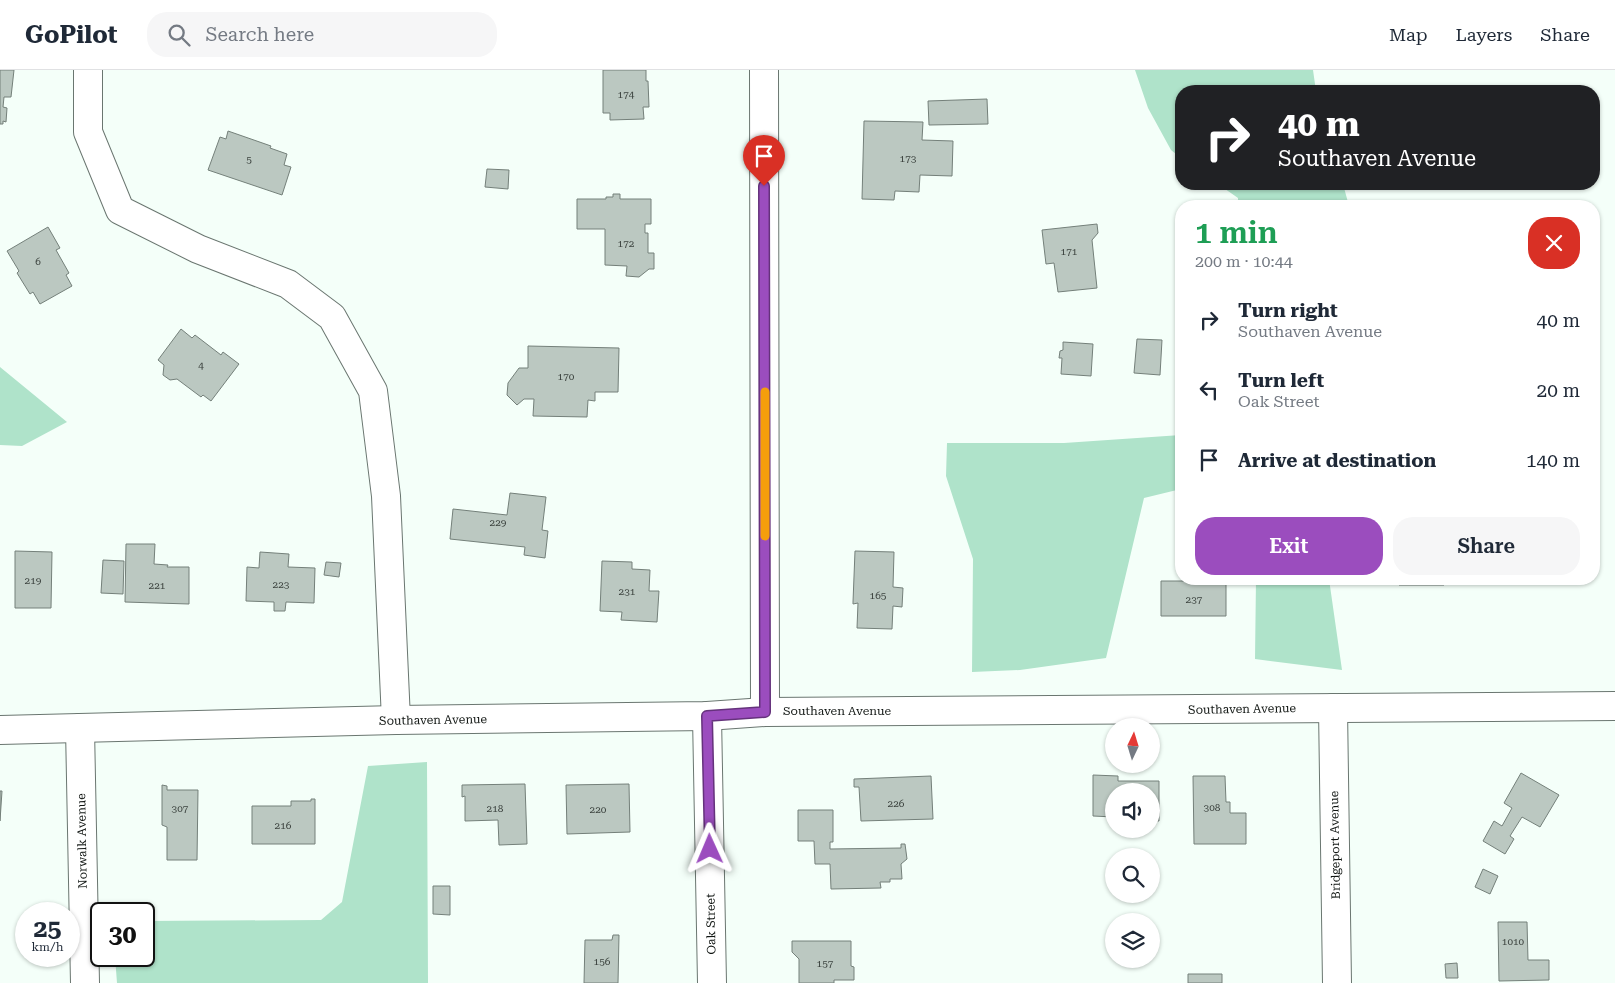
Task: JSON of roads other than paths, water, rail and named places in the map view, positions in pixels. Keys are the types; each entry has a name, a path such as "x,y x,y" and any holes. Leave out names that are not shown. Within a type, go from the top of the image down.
{"street":[{"path":"88,70 88,132 120,210 198,249 288,284 332,317 373,391 386,496 396,720"},
{"path":"764,70 765,712"},
{"name":"Southaven Avenue","path":"0,730 396,720 707,716 765,712 1615,706"},
{"name":"Bridgeport Avenue","path":"1333,708 1336,983"},
{"name":"Oak Street","path":"707,716 712,983"},
{"name":"Norwalk Avenue","path":"80,728 85,983"}]}
